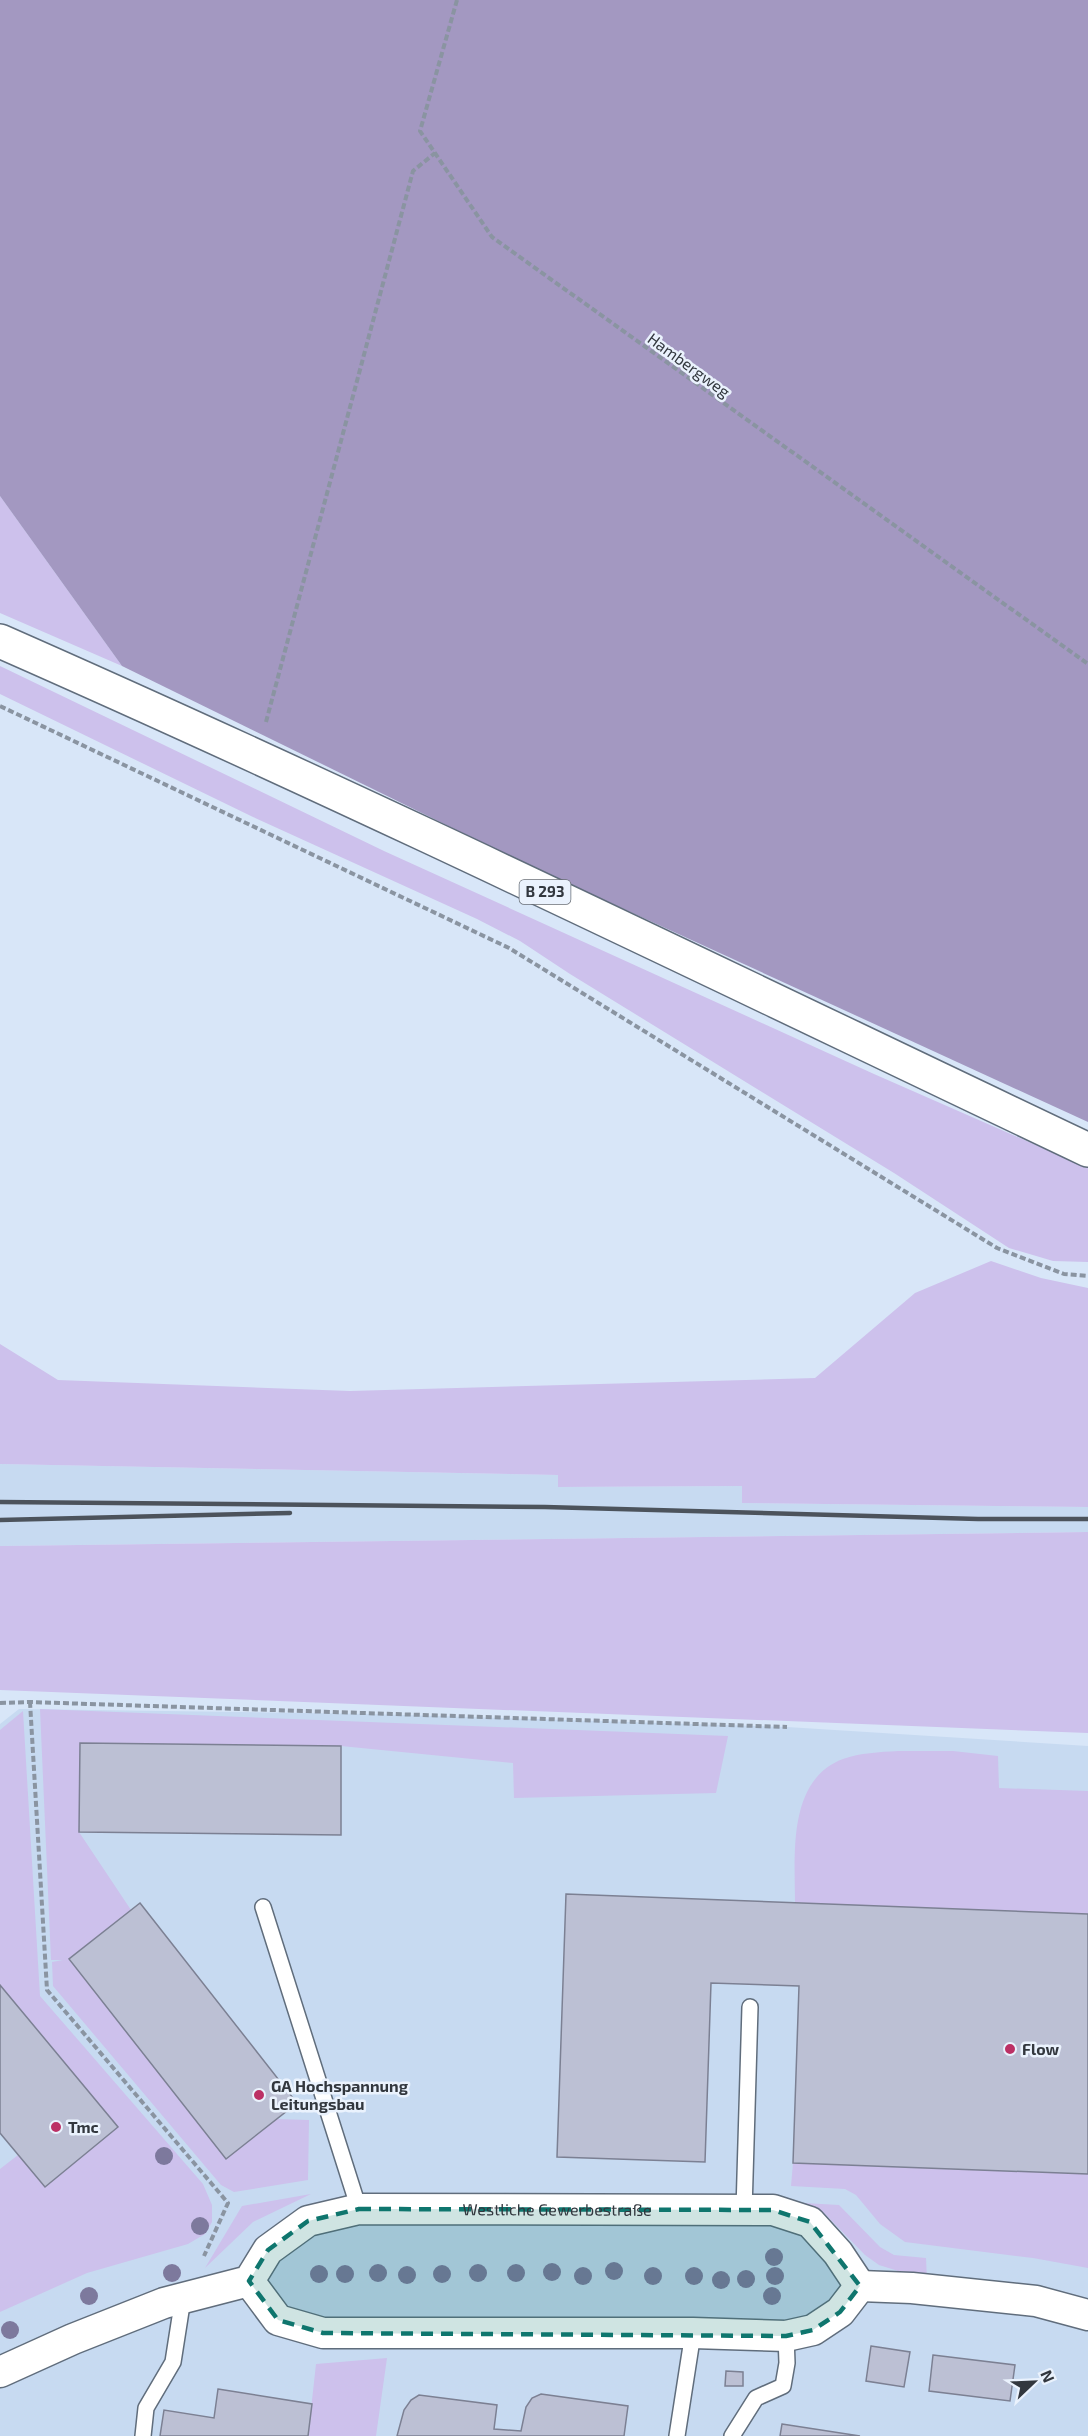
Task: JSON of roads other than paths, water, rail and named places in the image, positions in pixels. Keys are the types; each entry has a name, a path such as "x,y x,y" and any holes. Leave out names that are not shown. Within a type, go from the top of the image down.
{"main road":[{"name":"B 293","path":"0,641 110,689 505,873 1088,1150"}],"street":[{"name":"Westliche Gewerbestraße","path":"249,2282 268,2250 308,2221 359,2209 773,2210 810,2222 838,2253 860,2286"},
{"path":"0,2372 73,2339 164,2303 249,2282 278,2320 323,2333 693,2333 786,2336 813,2330 840,2312 860,2286 912,2288 1036,2301 1088,2315"}],"lane":[{"path":"262,1908 359,2209"},
{"path":"744,2210 750,2007"},
{"path":"143,2436 146,2408 173,2362 183,2298"},
{"path":"677,2436 693,2333"},
{"path":"732,2436 756,2398 783,2386 787,2363 786,2336"}],"railway":[{"path":"0,1502 545,1507 978,1519 1088,1519"},
{"path":"0,1520 290,1513"}],"place":[{"name":"Flow","path":"1010,2049"},
{"name":"GA Hochspannung Leitungsbau","path":"259,2095"},
{"name":"Tmc","path":"56,2127"}]}
